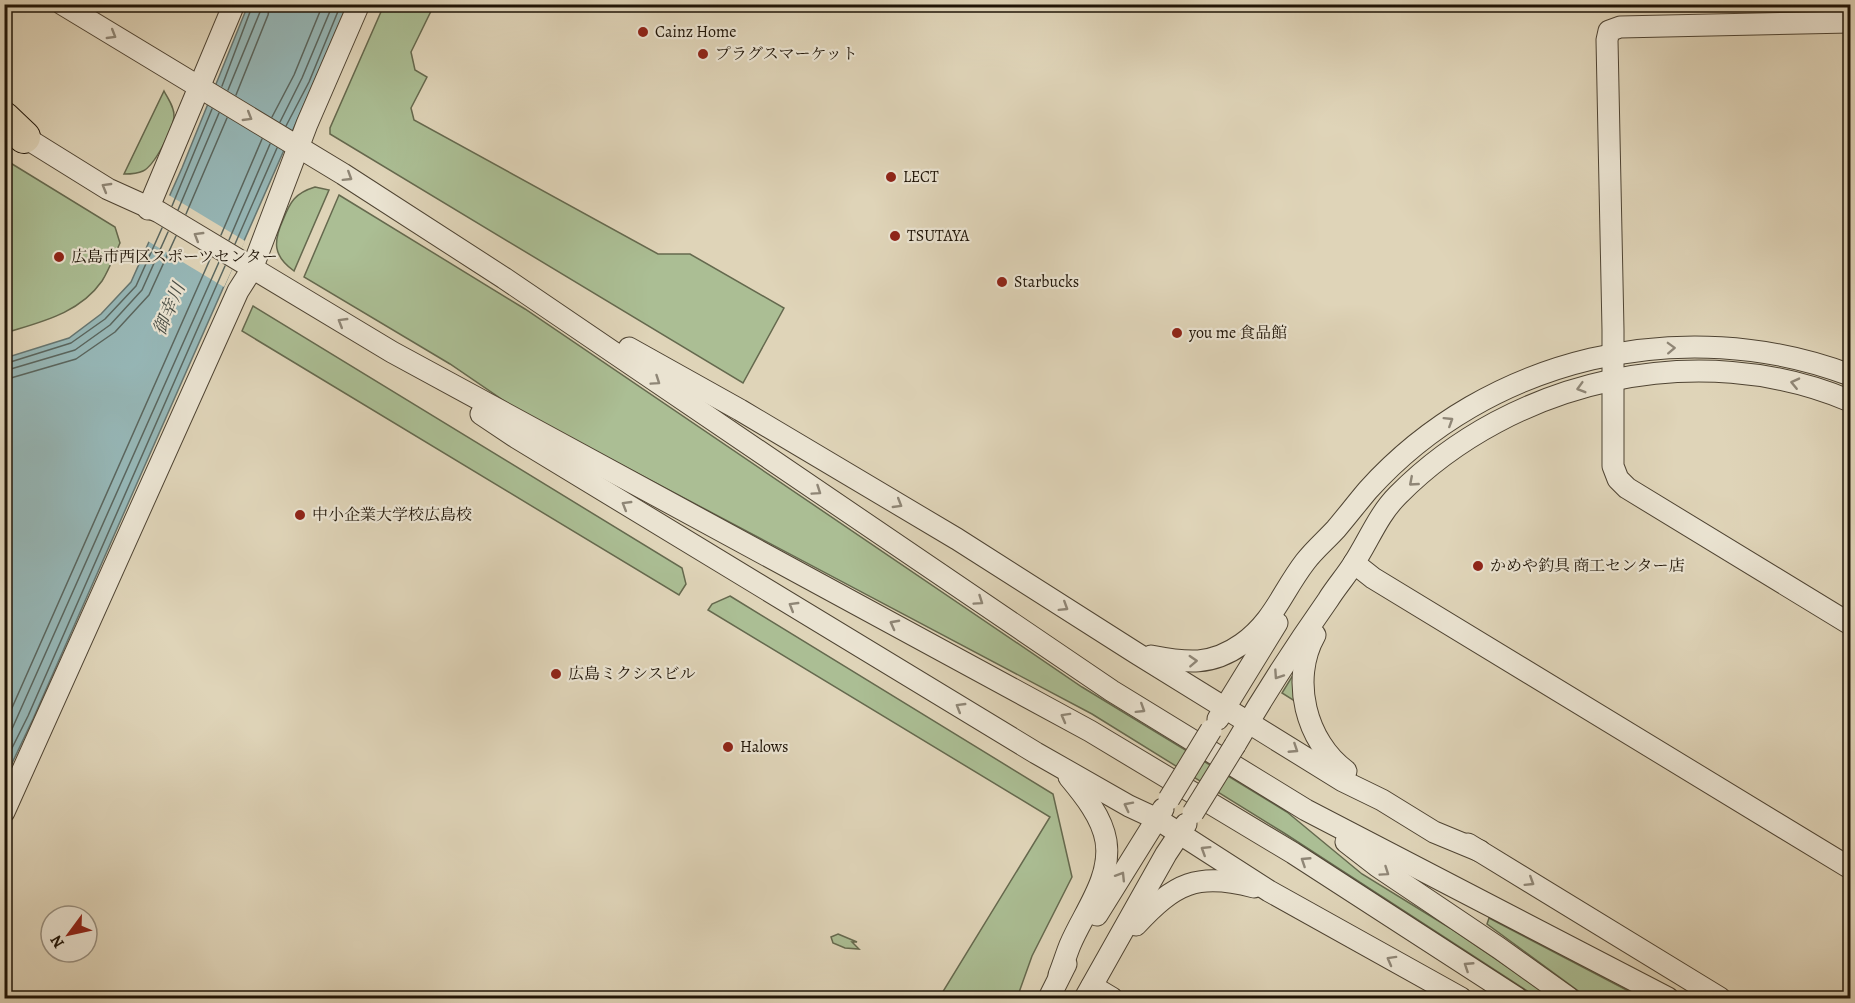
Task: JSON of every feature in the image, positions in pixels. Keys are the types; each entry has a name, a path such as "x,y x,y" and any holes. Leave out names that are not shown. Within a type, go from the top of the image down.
{"street":[{"path":"62,4 343,174 504,278 1112,691 1306,810 1668,999"},
{"path":"154,211 204,90 234,4"},
{"path":"4,812 238,291 245,264 293,144 359,4"},
{"path":"1851,22 1620,27 1609,31 1607,40 1613,353 1612,466 1618,479 1627,488 1851,624"},
{"path":"11,127 108,189 154,211 392,352 1090,731 1293,853 1517,999"},
{"path":"504,278 749,416 957,539 1343,781 1382,800 1434,832 1480,851"},
{"path":"1136,653 1190,663 1207,660 1233,650 1267,623 1305,562 1402,456 1445,423 1528,379 1613,353 1681,347 1743,349 1791,356 1816,362 1851,375"},
{"path":"392,352 517,438 1036,753 1156,819 1269,891 1461,999"},
{"path":"1112,999 1088,992 1179,834 1248,722 1354,563 1380,517 1414,480 1484,428 1542,399 1612,380 1695,371 1728,372 1772,378 1851,401"},
{"path":"1059,975 1332,533"},
{"path":"1354,563 1373,578 1851,868"},
{"path":"1329,599 1327,615 1311,642 1303,672 1303,690 1309,718 1321,745 1334,760 1351,774 1720,999"},
{"path":"1036,753 1066,774 1085,796 1106,841 1104,865 1092,903 1071,944 1049,999"},
{"path":"1306,810 1377,866 1499,948 1569,999"},
{"path":"1114,949 1156,905 1194,881 1212,879 1269,891"}],"green space":[{"path":"384,5 434,5 411,52 415,70 427,77 411,108 414,120 658,254 690,254 784,308 743,383 330,134 330,128"},
{"path":"164,91 174,114 167,138 147,168 138,173 124,174"},
{"name":"広島市西区スポーツセンター","path":"4,159 115,227 120,243 102,281 82,302 58,315 5,333"},
{"path":"315,187 329,190 294,271 279,254 278,235 294,199"},
{"path":"339,195 525,309 1082,687 1287,812 1362,874 1450,928 1553,998 1538,998 1284,833 1092,714 516,409 450,364 304,277"},
{"path":"253,306 682,568 686,584 679,595 242,331"},
{"path":"730,596 1053,794 1072,877 1032,956 1017,998 939,998 1050,817 708,610 712,604"},
{"path":"1293,675 1296,677 1296,699 1293,700 1282,693"},
{"path":"1489,918 1642,998 1588,998 1487,924"},
{"path":"838,934 857,942 852,942 859,949 845,948 833,943 831,937"}],"water":[{"name":"御幸川","path":"248,5 348,5 5,778 5,358 69,338 101,314 131,282 182,168"}],"pier":[{"path":"167,194 245,241 224,287 146,240"}],"place":[{"name":"Cainz Home","path":"643,32"},
{"name":"プラグスマーケット","path":"703,54"},
{"name":"LECT","path":"891,177"},
{"name":"TSUTAYA","path":"895,236"},
{"name":"広島市西区スポーツセンター","path":"59,257"},
{"name":"Starbucks","path":"1002,282"},
{"name":"you me 食品館","path":"1177,333"},
{"name":"中小企業大学校広島校","path":"300,515"},
{"name":"かめや釣具 商工センター店","path":"1478,566"},
{"name":"広島ミクシスビル","path":"556,674"},
{"name":"Halows","path":"728,747"}]}
